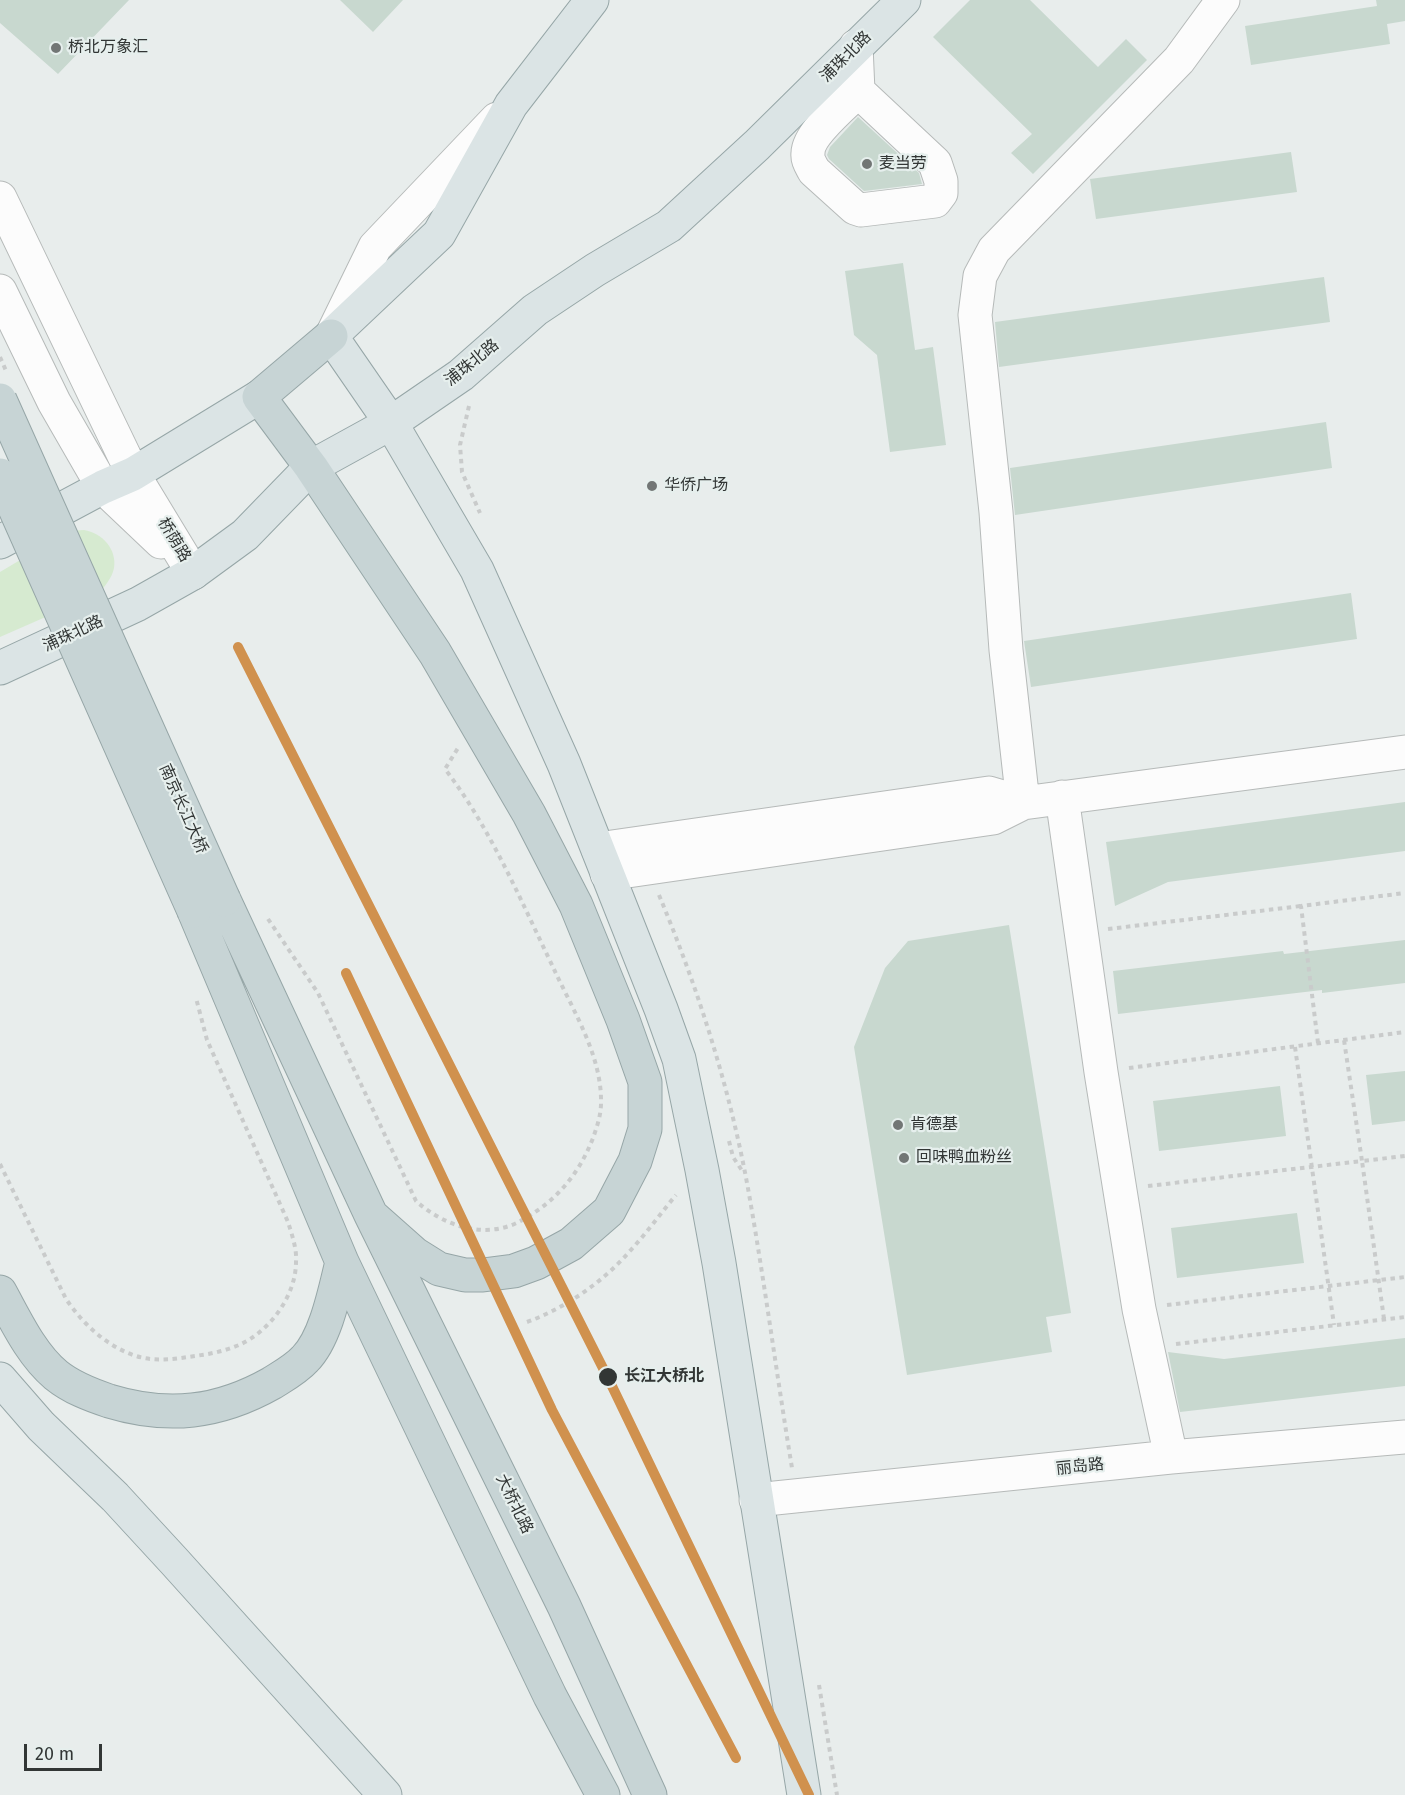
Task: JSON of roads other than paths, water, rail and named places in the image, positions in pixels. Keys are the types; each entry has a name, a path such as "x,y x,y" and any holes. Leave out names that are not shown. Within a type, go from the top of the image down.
{"highway":[{"path":"331,336 259,397 311,466 435,653 529,814 576,905 623,1020 645,1082 645,1129 635,1161 609,1211 571,1244 536,1263 513,1271 483,1275 465,1275 439,1269 415,1254 371,1215"},
{"name":"南京长江大桥","path":"0,400 224,900 371,1215"},
{"name":"南京长江大桥","path":"0,475 194,910 342,1262"},
{"name":"大桥北路","path":"371,1215 564,1606 650,1795"},
{"path":"0,1292 29,1344 56,1375 86,1393 132,1408 165,1411 206,1409 248,1396 282,1377 306,1358 323,1329 342,1262"},
{"path":"342,1262 550,1696 603,1795"},
{"path":"564,1606 667,1795"},
{"path":"550,1696 583,1795"}],"main road":[{"path":"592,0 511,105 439,234 331,336 391,423 477,570 564,764 662,1009 679,1059 714,1239 804,1795"},
{"name":"浦珠北路","path":"0,668 138,604 194,573 245,535 311,466 391,423 461,375 536,310 595,270 669,226 757,145 904,0"},
{"path":"0,542 103,487 133,474 259,397"},
{"path":"0,1379 41,1426 115,1497 385,1795"}],"street":[{"path":"1023,803 1006,650 996,512 975,315 980,276 994,250 1179,60 1223,0"},
{"path":"856,46 858,91"},
{"name":"桥荫路","path":"0,198 133,474 194,573"},
{"name":"桥荫路","path":"0,291 54,402 103,487 194,573"},
{"path":"602,862 648,868 993,818 1023,803 1062,797 1405,752"},
{"path":"602,862 989,793 1023,803"},
{"path":"1062,797 1119,1189 1139,1309 1171,1457"},
{"name":"丽岛路","path":"756,1500 1171,1457 1405,1437"}],"place":[{"name":"桥北万象汇","path":"56,48"},
{"name":"麦当劳","path":"867,164"},
{"name":"华侨广场","path":"652,486"},
{"name":"肯德基","path":"898,1125"},
{"name":"回味鸭血粉丝","path":"904,1158"},
{"name":"长江大桥北","path":"608,1377"}]}
